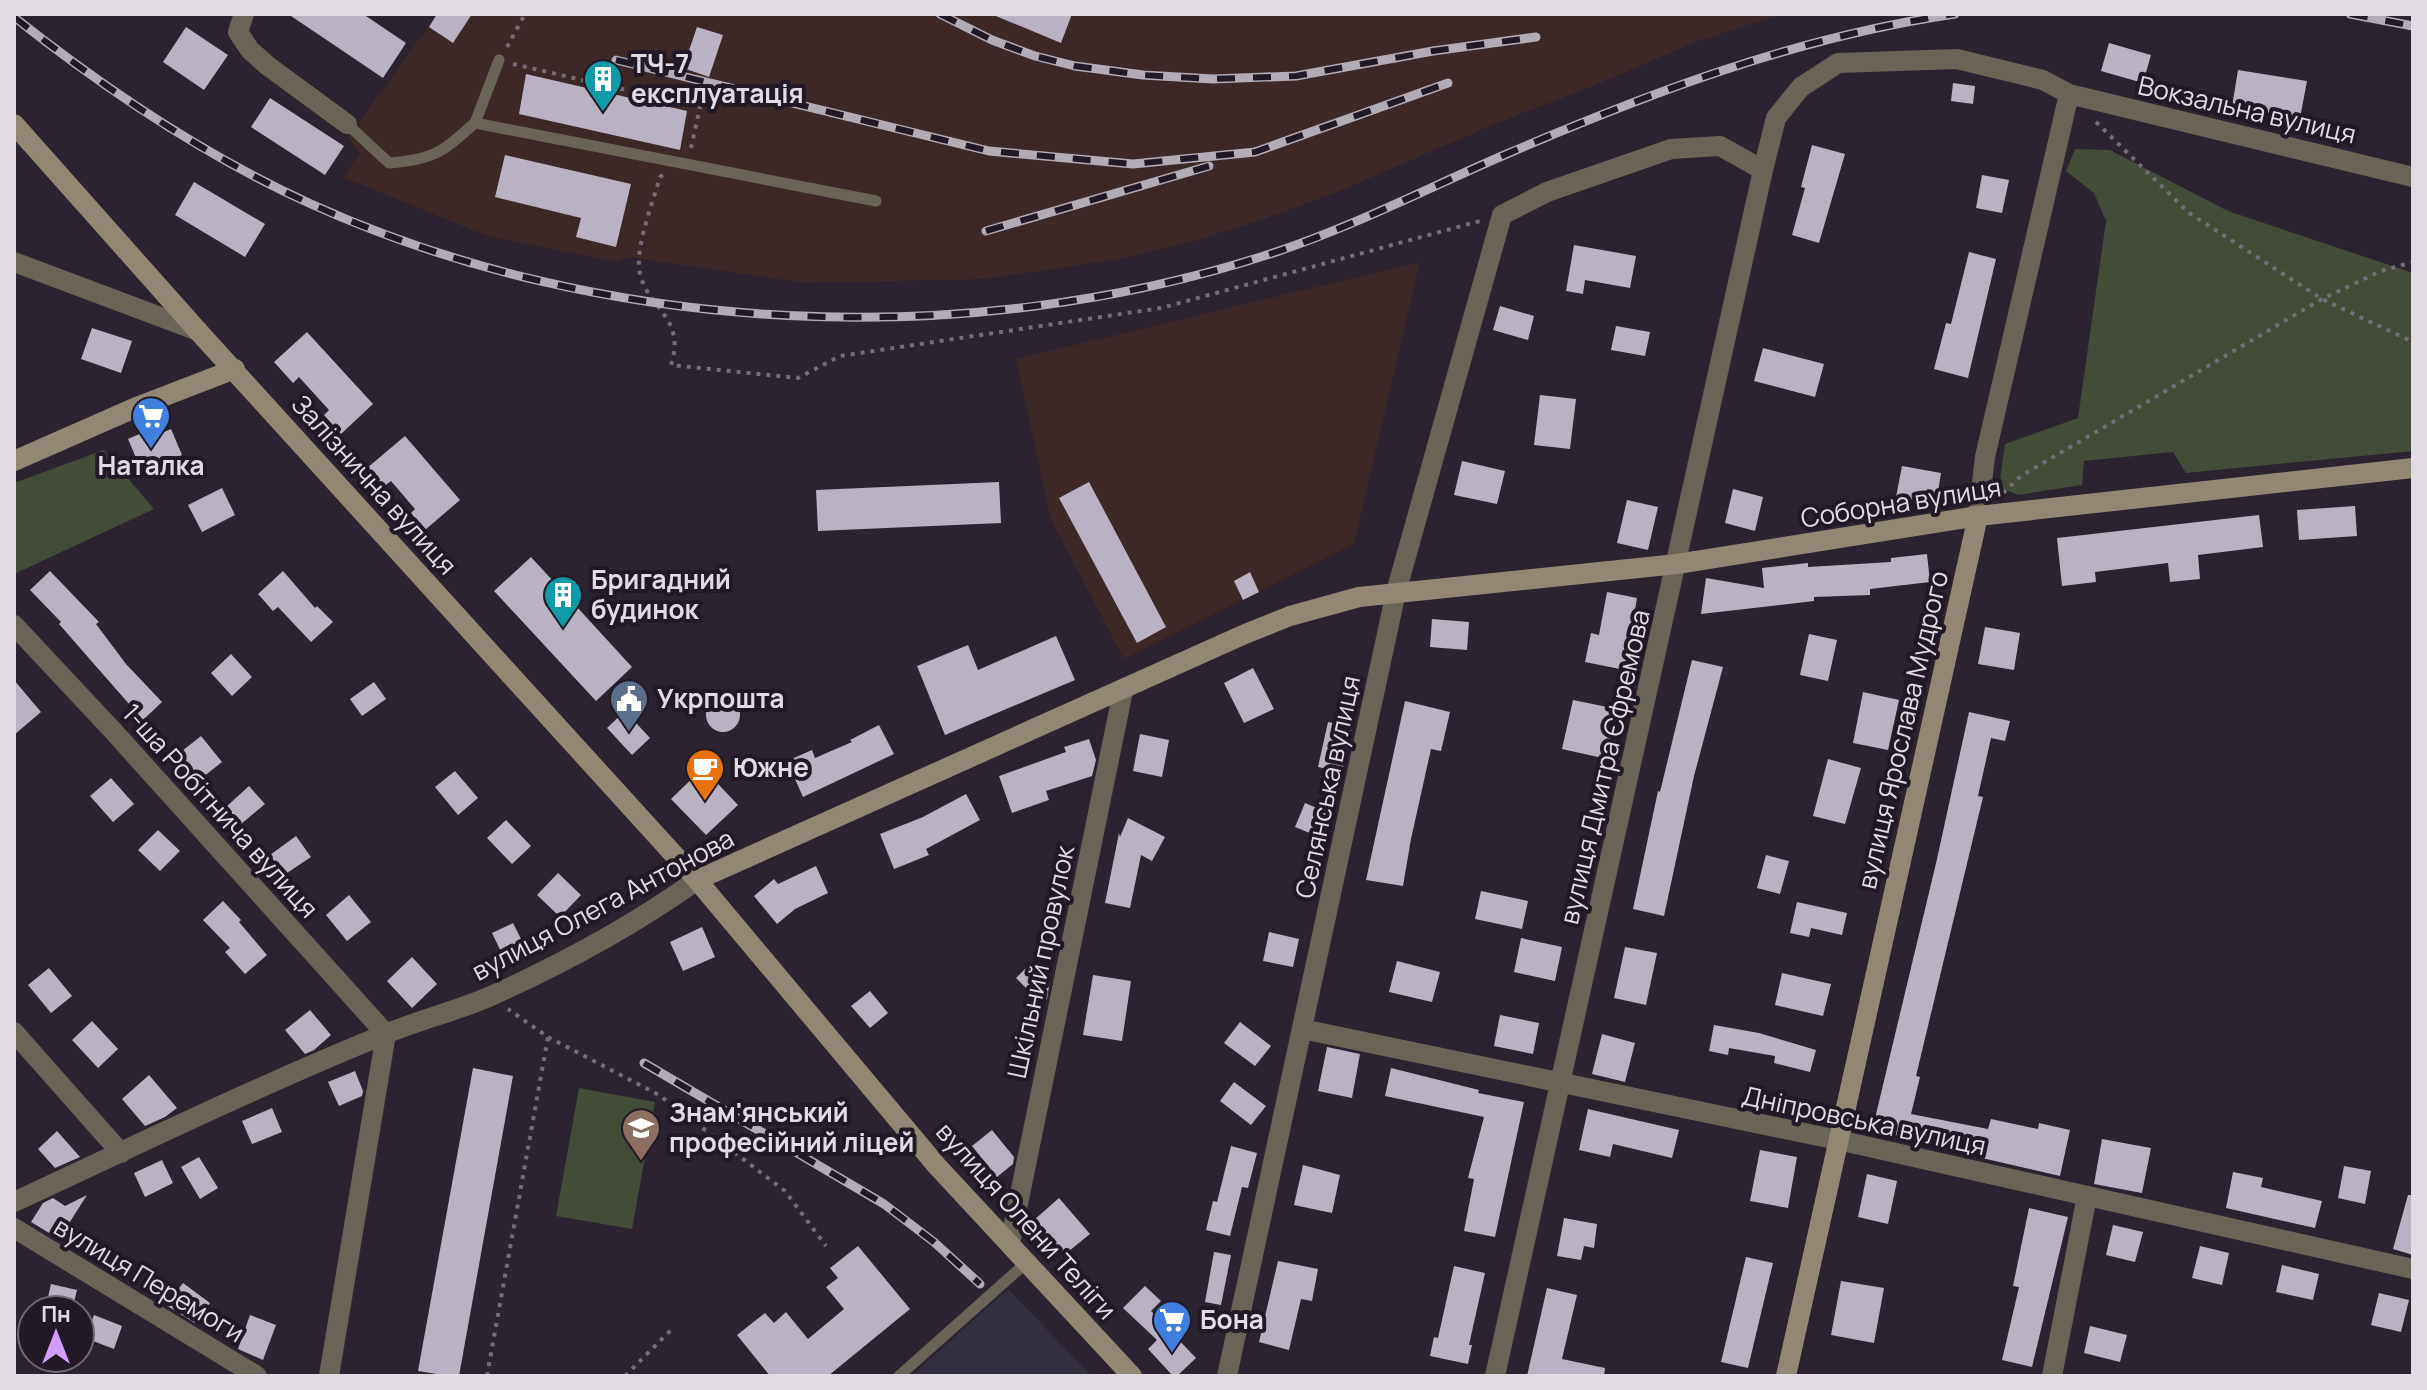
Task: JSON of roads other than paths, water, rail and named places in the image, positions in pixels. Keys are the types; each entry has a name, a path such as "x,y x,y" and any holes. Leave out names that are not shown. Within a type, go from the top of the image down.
{"street":[{"path":"244,14 238,32 250,50 347,124"},
{"name":"Вокзальна вулиця","path":"1763,170 1776,118 1801,87 1838,63 1957,59 2043,80 2069,94 2413,177"},
{"name":"вулиця Ярослава Мудрого","path":"1786,1376 1978,516 1985,457 2069,94"},
{"name":"Залізнична вулиця","path":"14,124 697,880"},
{"name":"Селянська вулиця","path":"1227,1376 1396,592 1502,215 1547,192 1671,149 1720,146 1763,170"},
{"name":"вулиця Дмитра Єфремова","path":"1495,1376 1763,170"},
{"path":"14,262 198,331"},
{"path":"14,461 139,406 235,369"},
{"name":"Соборна вулиця","path":"1396,592 1677,564 1978,516 2413,468"},
{"name":"вулиця Олега Антонова","path":"14,1202 386,1034 490,996 568,958 669,901 697,880 1245,634 1290,616 1348,600 1396,592"},
{"name":"1-ша Робітнича вулиця","path":"14,625 386,1034"},
{"name":"Шкільний провулок","path":"1010,1243 1123,691"},
{"name":"вулиця Олени Теліги","path":"697,880 937,1166 1132,1376"},
{"name":"Дніпровська вулиця","path":"1302,1029 1838,1140 2413,1269"},
{"path":"14,1032 121,1153"},
{"path":"329,1376 386,1034"},
{"path":"2052,1376 2087,1196"},
{"name":"вулиця Перемоги","path":"14,1228 257,1376"}],"lane":[{"path":"347,124 389,163 425,160 452,144 475,123 499,60"},
{"path":"475,123 876,201"},
{"path":"899,1376 1027,1262"}],"railway":[{"path":"940,14 992,40 1035,56 1075,66 1143,75 1213,79 1296,76 1433,51 1536,37"},
{"path":"14,17 120,95 233,165 311,204 424,248 542,281 664,304 788,316 912,316 1035,306 1156,285 1273,253 1331,232 1502,156 1668,89 1838,37 1955,14"},
{"path":"2350,14 2413,26"},
{"path":"616,60 989,151 1133,164 1255,152 1448,83"},
{"path":"986,231 1209,166"},
{"path":"644,1063 884,1204 934,1242 980,1284"}],"place":[{"name":"ТЧ-7 експлуатація","path":"603,113"},
{"name":"Наталка","path":"151,450"},
{"name":"Бригадний будинок","path":"563,629"},
{"name":"Укрпошта","path":"629,733"},
{"name":"Южне","path":"705,802"},
{"name":"Знам'янський професійний ліцей","path":"641,1162"},
{"name":"Бона","path":"1172,1354"}]}
